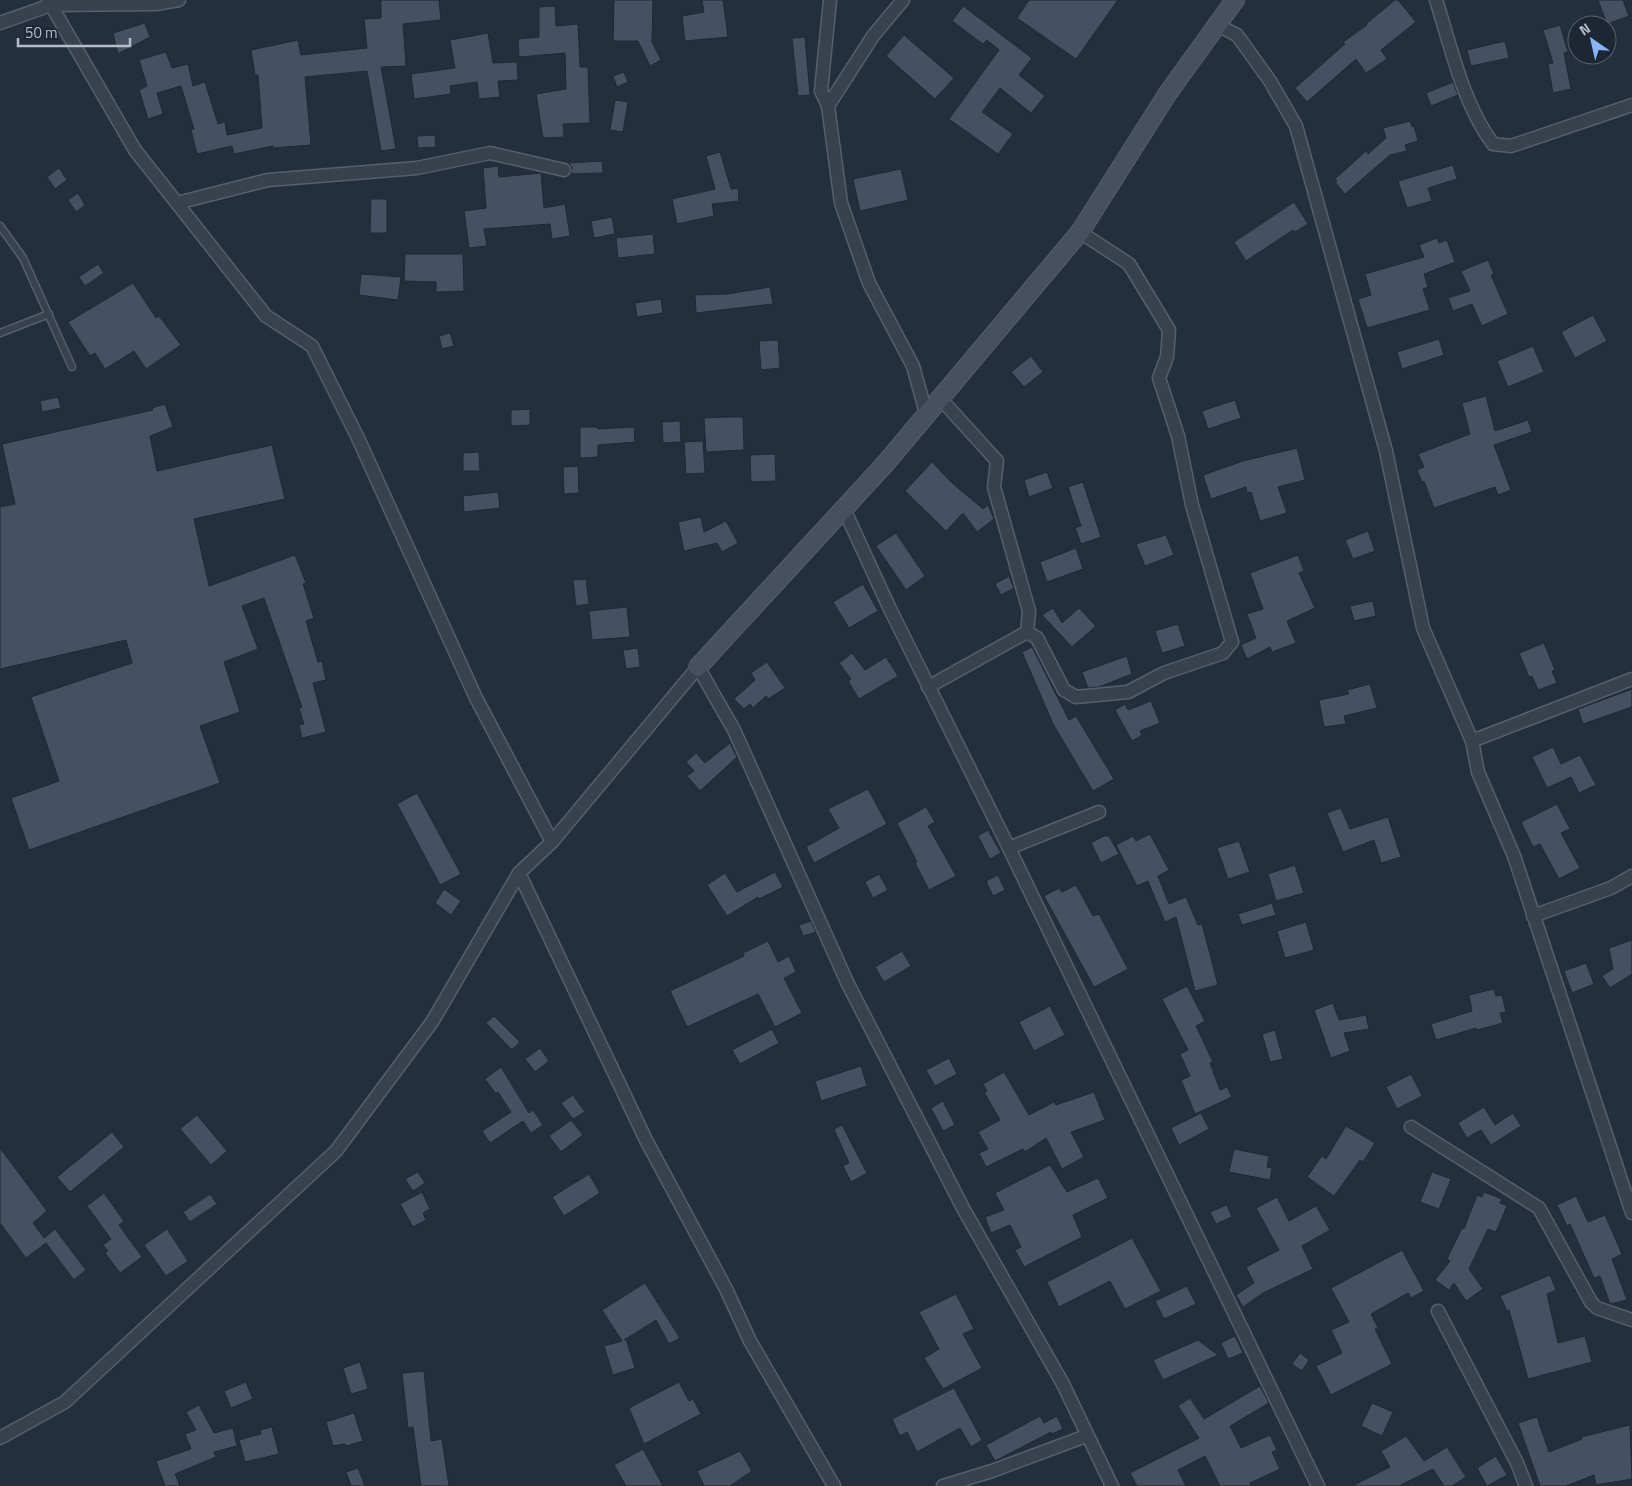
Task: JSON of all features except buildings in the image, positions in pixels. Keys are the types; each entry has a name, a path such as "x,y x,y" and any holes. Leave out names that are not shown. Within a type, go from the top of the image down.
{"street":[{"path":"0,23 50,2 156,4 179,0"},
{"path":"830,0 821,91 828,106 841,203 868,283 913,366 926,413"},
{"path":"828,106 873,36 903,0"},
{"path":"0,1438 65,1402 336,1151 432,1022 519,873 552,842 698,667 844,509 1080,232 1168,93 1235,0"},
{"path":"1436,0 1459,72 1482,129 1493,144 1511,146 1632,105"},
{"path":"50,2 135,150 266,316 312,346 357,436 476,698 552,842"},
{"path":"1217,25 1237,35 1270,81 1296,126 1386,451 1422,628 1472,741 1478,772 1514,856 1632,1213"},
{"path":"177,204 268,180 416,168 490,153 564,170"},
{"path":"1027,632 1036,638 1064,690 1076,697 1128,692 1164,673 1223,652 1232,642 1192,505 1178,436 1159,378 1167,357 1169,330 1128,264 1080,232"},
{"path":"939,397 997,461 994,487 1029,611 1027,632"},
{"path":"844,509 928,687 1009,848 1318,1486"},
{"path":"928,687 1027,632"},
{"path":"698,667 734,730 847,982 964,1210 1063,1384 1086,1436 1112,1486"},
{"path":"1472,741 1632,679"},
{"path":"1009,848 1099,812"},
{"path":"519,873 646,1140 726,1289 750,1341 834,1486"},
{"path":"1533,916 1611,888 1632,876"},
{"path":"1411,1127 1539,1208 1591,1302 1597,1308 1632,1320"},
{"path":"1438,1311 1517,1463 1526,1486"},
{"path":"943,1486 992,1471 1086,1436"}],"lane":[{"path":"0,226 23,258 72,367"},
{"path":"0,333 49,314"}]}
